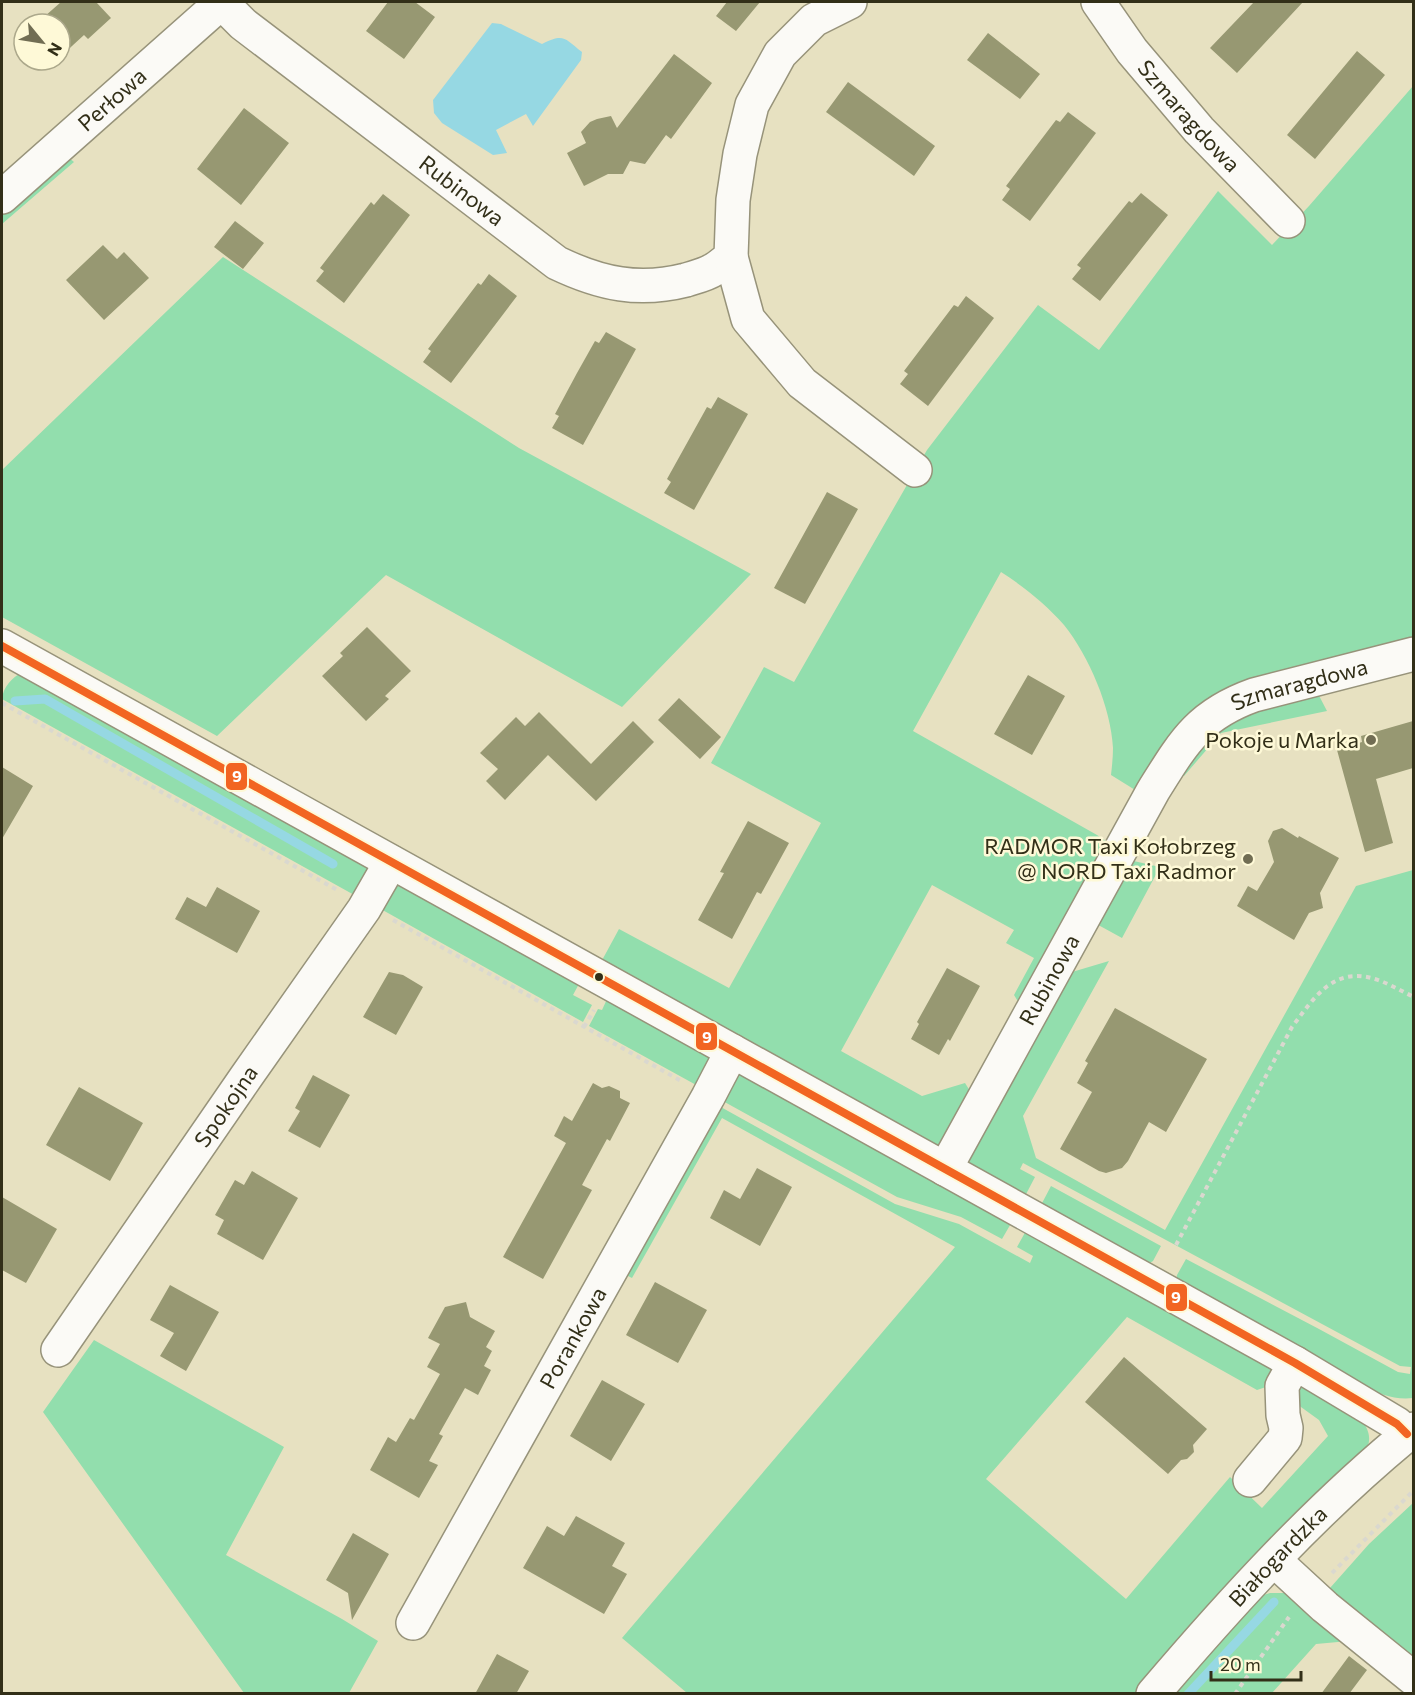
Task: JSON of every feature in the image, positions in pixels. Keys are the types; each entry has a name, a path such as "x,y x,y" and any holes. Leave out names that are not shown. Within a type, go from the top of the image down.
{"street":[{"name":"Rubinowa","path":"221,2 243,24 557,263 604,281 636,286 665,285 712,271 731,256"},
{"name":"Perłowa","path":"2,197 221,2"},
{"path":"850,2 814,20 780,54 752,105 740,154 733,200 731,256 748,319 802,383 915,470"},
{"name":"Szmaragdowa","path":"1098,2 1132,51 1199,130 1288,221"},
{"name":"Szmaragdowa","path":"1153,791 1188,738 1219,711 1236,702 1254,695 1413,654"},
{"path":"5,656 391,862 1295,1363 1410,1431"},
{"name":"Rubinowa","path":"945,1169 1153,791"},
{"name":"Spokojna","path":"58,1350 364,909 391,862"},
{"name":"Porankowa","path":"413,1623 732,1051"},
{"path":"1250,1480 1285,1438 1282,1386 1295,1363"},
{"name":"Białogardzka","path":"1153,1694 1239,1596 1274,1560 1344,1491 1410,1431"},
{"path":"1274,1560 1325,1607 1413,1679"}],"path":[{"path":"2,703 344,894"},
{"path":"387,917 686,1084"},
{"path":"1176,1245 1292,1027 1316,995 1335,981 1353,975 1375,979 1413,997"},
{"path":"584,1027 594,1009"}],"green space":[{"path":"1413,86 1413,645 1255,686 1140,793 1111,775 1113,748 1108,716 1097,683 1082,652 1064,625 1042,603 1001,572 913,731 1115,847 1024,1011 1014,995 1034,958 1006,943 1014,930 932,885 841,1051 922,1096 965,1083 975,1099 953,1134 934,1149 600,964 619,929 729,988 821,823 711,763 764,667 794,682 927,450 1038,305 1099,350 1218,191 1272,245 1309,206"},
{"path":"68,157 74,162 2,224 2,215"},
{"path":"223,257 519,448 751,574 622,707 386,575 217,736 2,617 2,470"},
{"path":"22,672 369,864 368,876 356,896 2,699 9,683"},
{"path":"1315,688 1327,711 1221,733 1184,776 1177,764 1210,727"},
{"path":"1125,859 1160,867 1122,938 1091,921"},
{"path":"1413,870 1413,1398 1387,1396 1362,1385 1176,1283 1177,1275 1186,1259 1398,1372 1410,1374 1411,1367 1400,1366 1023,1163 1020,1169 1035,1177 1024,1198 970,1169 969,1155 1062,975 1109,961 1023,1116 1036,1158 1165,1230 1356,886"},
{"path":"401,882 580,982 573,995 592,1005 583,1022 379,908 390,889"},
{"path":"608,997 707,1051 709,1066 698,1086 589,1026 598,1009 602,1010"},
{"path":"742,1070 1013,1220 1002,1239 961,1217 897,1197 721,1100 733,1079"},
{"path":"719,1106 895,1204 959,1224 1030,1263 1033,1256 1017,1247 1027,1229 1272,1364 1274,1373 1266,1387 1257,1390 1127,1317 986,1479 1126,1599 1230,1477 1262,1508 1328,1436 1319,1420 1294,1402 1300,1385 1364,1423 1369,1438 1366,1452 1188,1632 1135,1693 687,1693 622,1638 955,1247 722,1118 632,1278 620,1272"},
{"path":"1051,1186 1161,1246 1153,1261 1145,1266 1040,1207"},
{"path":"94,1340 284,1447 226,1555 378,1641 349,1693 244,1693 43,1412"},
{"path":"1413,1503 1413,1661 1338,1600 1330,1588 1369,1544"},
{"path":"1270,1593 1285,1593 1294,1598 1349,1641 1316,1644 1272,1693 1172,1694 1257,1597"}],"water":[{"path":"492,23 501,24 542,44 555,39 564,39 582,52 581,60 533,126 526,114 496,130 507,153 493,155 442,123 434,113 433,100"}],"building":[{"path":"61,2 96,2 111,18 88,39 84,35 72,46 72,12 50,12"},
{"path":"388,2 415,2 435,17 404,59 366,31"},
{"path":"727,2 760,2 736,31 716,16"},
{"path":"1254,2 1303,2 1237,73 1210,48"},
{"path":"988,33 1040,74 1020,99 967,60"},
{"path":"1357,51 1385,75 1315,159 1287,135"},
{"path":"674,54 712,83 671,139 666,135 645,164 630,161 623,174 608,174 584,186 567,153 586,143 581,132 590,122 611,116 617,128"},
{"path":"848,82 935,146 914,176 826,112"},
{"path":"244,108 289,143 241,205 197,169"},
{"path":"1068,112 1096,133 1030,221 1002,200 1010,189 1006,186 1056,120 1060,122"},
{"path":"1141,193 1168,215 1100,301 1072,279 1081,268 1077,265 1129,201 1132,203"},
{"path":"383,194 410,215 344,303 316,281 324,271 320,268 371,202 374,205"},
{"path":"235,221 264,243 243,269 214,247"},
{"path":"103,245 117,259 124,252 149,278 104,320 66,280"},
{"path":"489,274 517,296 451,383 423,362 431,351 428,349 478,283 481,285"},
{"path":"966,296 994,318 928,406 900,384 908,374 904,371 954,305 958,307"},
{"path":"606,332 636,349 583,445 552,428 559,416 555,414 595,341 599,343"},
{"path":"718,397 748,414 694,510 664,493 671,482 667,479 707,407 711,409"},
{"path":"827,492 858,509 805,604 774,588"},
{"path":"367,627 411,671 385,696 389,699 366,721 322,676 343,656 340,653"},
{"path":"1028,675 1065,696 1032,755 994,734"},
{"path":"679,698 721,737 700,759 658,720"},
{"path":"539,712 591,764 633,721 654,742 596,801 548,755 505,800 486,781 498,769 480,753 516,717 525,726"},
{"path":"1413,721 1413,768 1376,779 1393,843 1365,852 1337,750 1362,742 1361,736"},
{"path":"2,767 33,786 2,839"},
{"path":"748,821 789,843 761,894 757,892 732,939 698,920 724,873 720,872"},
{"path":"1282,828 1339,858 1320,893 1323,908 1309,913 1294,940 1237,906 1248,886 1257,891 1274,862 1268,841 1273,831"},
{"path":"217,887 260,911 237,953 175,919 187,897 206,907"},
{"path":"947,968 980,986 950,1041 948,1039 939,1055 911,1039 919,1024 917,1022"},
{"path":"389,972 403,975 423,987 396,1035 363,1017"},
{"path":"1115,1008 1207,1059 1166,1132 1149,1122 1128,1161 1122,1168 1106,1173 1060,1149 1092,1092 1077,1083 1088,1063 1085,1061"},
{"path":"313,1075 350,1095 320,1148 288,1131 300,1111 295,1108"},
{"path":"593,1083 602,1088 609,1086 620,1091 620,1098 630,1103 610,1141 607,1139 582,1185 592,1190 543,1279 503,1257 566,1143 554,1136 564,1116 572,1121"},
{"path":"79,1087 143,1123 110,1181 46,1145"},
{"path":"757,1168 792,1187 760,1246 710,1218 724,1190 740,1199"},
{"path":"252,1171 298,1198 263,1260 217,1234 224,1220 215,1215 235,1180 244,1185"},
{"path":"2,1197 57,1229 26,1283 2,1270"},
{"path":"655,1282 707,1310 678,1363 626,1335"},
{"path":"170,1285 219,1312 186,1371 160,1356 174,1333 150,1320"},
{"path":"466,1302 470,1317 495,1331 486,1347 492,1351 484,1366 491,1370 478,1395 465,1388 439,1434 443,1436 429,1461 438,1465 419,1498 370,1470 388,1437 396,1442 410,1418 414,1420 440,1374 427,1367 440,1344 428,1338 445,1307"},
{"path":"1124,1357 1207,1429 1193,1445 1194,1452 1187,1459 1181,1460 1168,1474 1085,1402"},
{"path":"602,1380 645,1404 611,1461 570,1436"},
{"path":"576,1516 625,1543 612,1566 627,1574 604,1614 523,1568 547,1526 564,1536"},
{"path":"353,1533 389,1554 352,1620 348,1593 326,1580"},
{"path":"497,1654 529,1671 516,1694 475,1694"},
{"path":"1349,1656 1367,1670 1349,1694 1321,1694"}],"waterway":[{"path":"15,701 45,699 333,864"},
{"path":"1188,1694 1274,1602"}],"transit line":[{"name":"9","path":"2,646 1295,1363 1397,1424 1407,1434"}],"place":[{"name":"Pokoje u Marka","path":"1371,740"},
{"name":"RADMOR Taxi Kołobrzeg @ NORD Taxi Radmor","path":"1248,859"}]}
